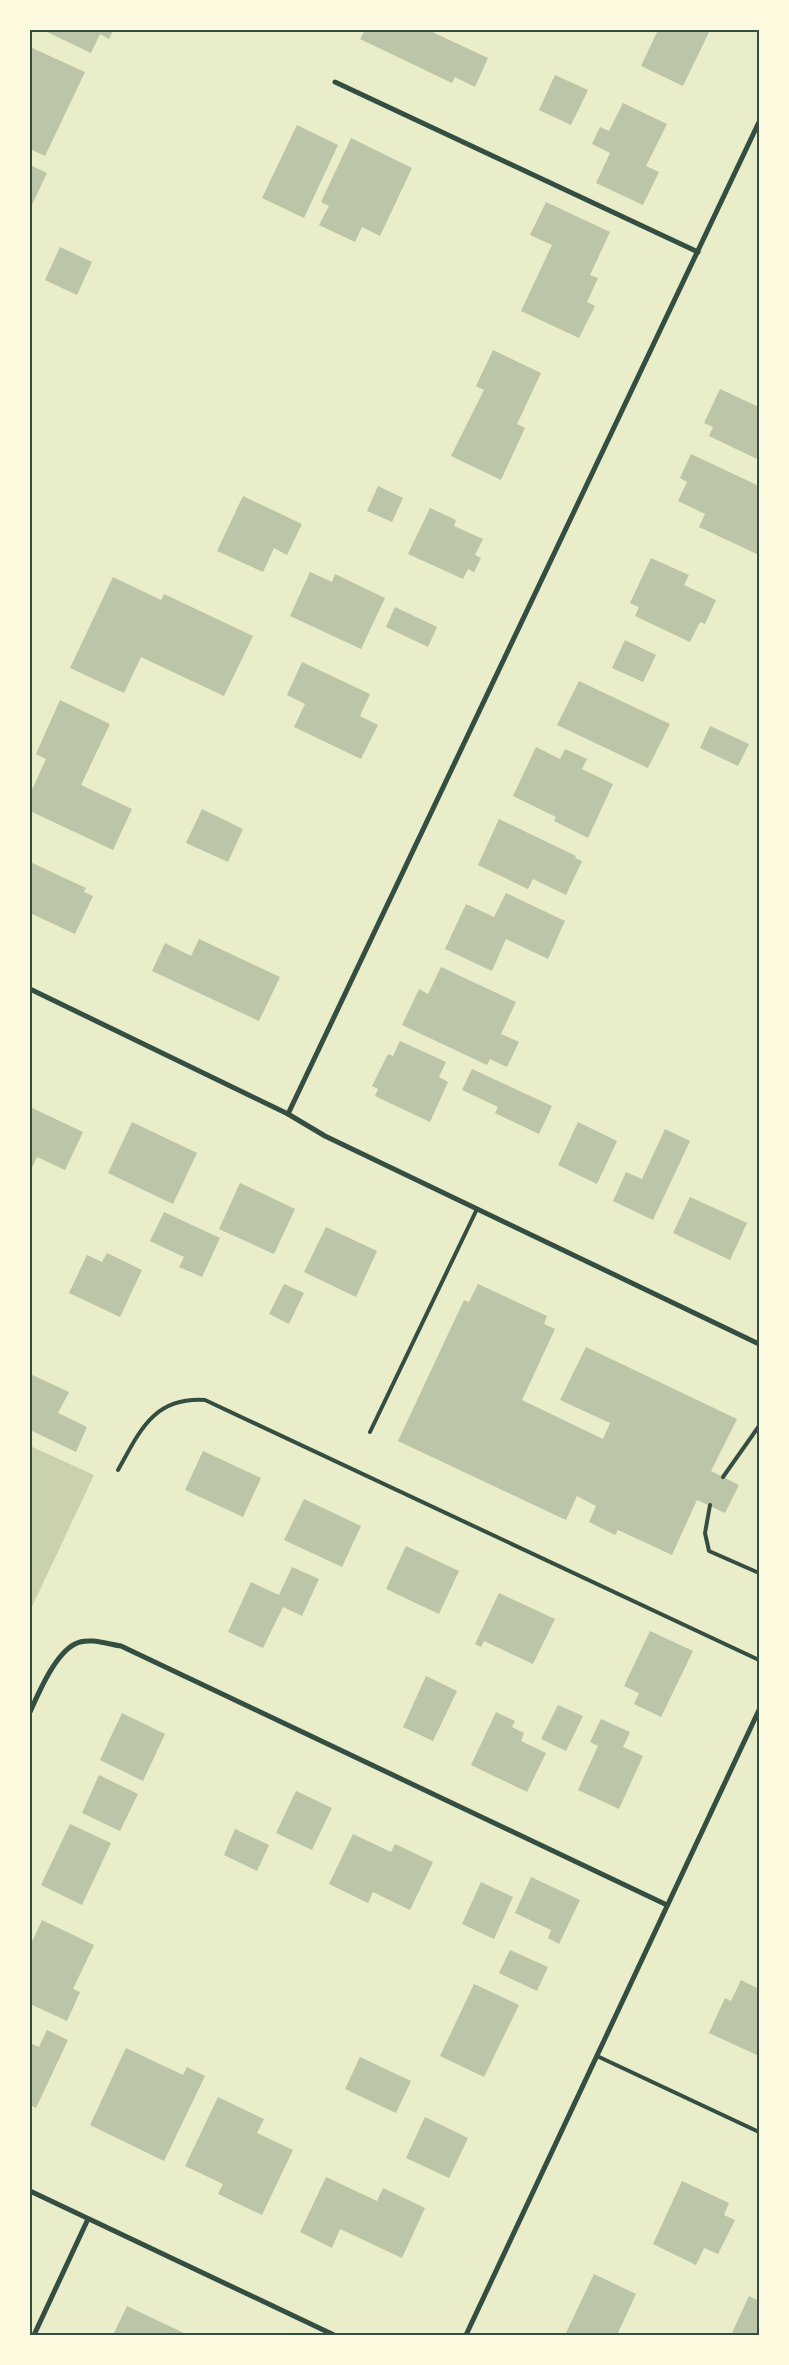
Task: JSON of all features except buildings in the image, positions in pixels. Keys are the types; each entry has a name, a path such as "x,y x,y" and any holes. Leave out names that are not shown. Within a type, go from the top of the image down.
{"street":[{"path":"335,82 698,252"},
{"path":"288,1114 759,122"},
{"path":"30,989 288,1114 325,1136 759,1344"},
{"path":"30,1712 55,1665 75,1643 94,1641 121,1646 667,1905"},
{"path":"466,2335 759,1710"},
{"path":"30,2191 334,2335"},
{"path":"34,2335 88,2219"}],"lane":[{"path":"370,1432 477,1209"},
{"path":"118,1470 144,1424 163,1407 188,1399 205,1400 759,1660"},
{"path":"723,1477 759,1426"},
{"path":"710,1505 705,1533 709,1551 759,1573"},
{"path":"597,2056 759,2132"}],"green space":[{"path":"30,1446 94,1475 30,1611"}]}
